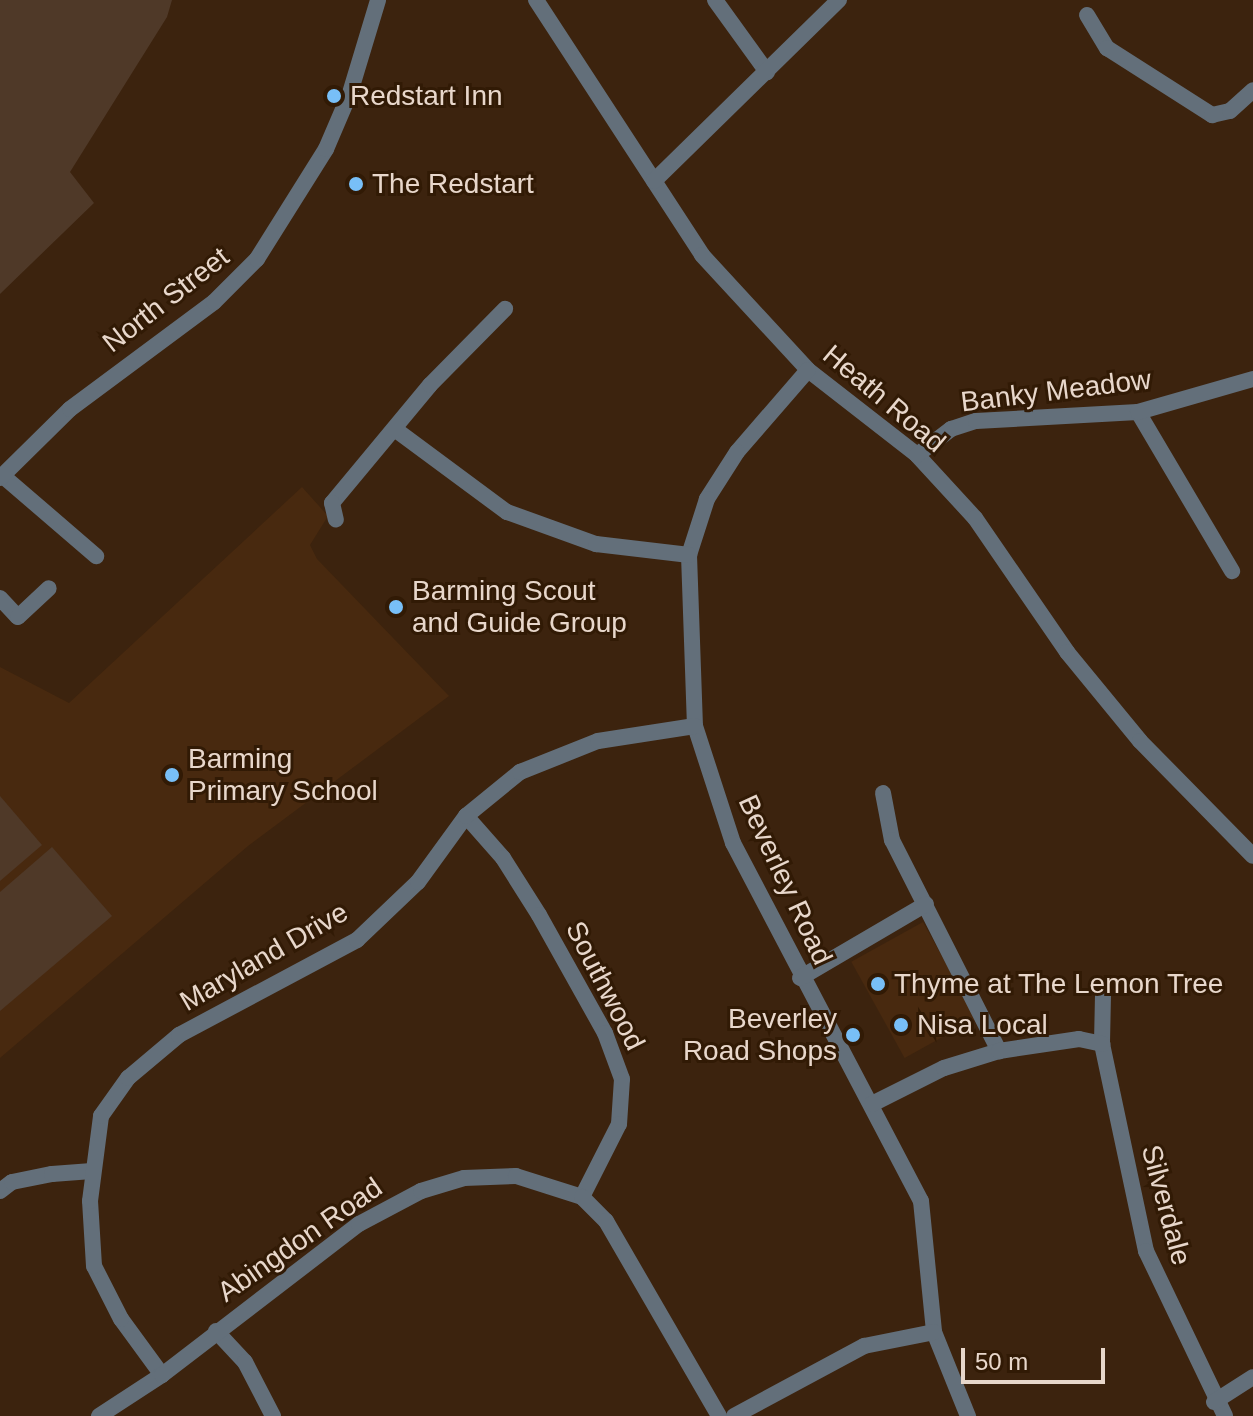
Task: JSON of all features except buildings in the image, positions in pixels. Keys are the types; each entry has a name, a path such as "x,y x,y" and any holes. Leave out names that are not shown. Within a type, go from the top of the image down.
{"street":[{"name":"North Street","path":"1,477 70,409 214,302 257,259 326,149 350,93 378,0"},
{"name":"Heath Road","path":"536,0 702,255 808,370 917,455 975,518 1067,652 1140,741 1253,856"},
{"path":"715,0 767,72"},
{"path":"654,181 839,0"},
{"path":"1087,15 1107,48 1212,115 1230,111 1253,90"},
{"path":"336,520 325,503 396,430 430,385 505,309"},
{"name":"Beverley Road","path":"808,370 737,452 707,499 689,555 695,726 733,843 800,978 872,1104 921,1201 934,1332 968,1416"},
{"name":"Banky Meadow","path":"917,455 951,429 976,421 1138,412 1253,379"},
{"path":"1138,412 1232,571"},
{"path":"396,430 507,512 596,544 689,555"},
{"path":"1,477 96,556"},
{"path":"0,598 18,617 49,588"},
{"name":"Maryland Drive","path":"162,1375 121,1319 94,1266 92,1171 101,1116 128,1078 179,1035 357,940 418,882 466,816 520,772 598,741 695,726"},
{"path":"883,793 892,840 999,1051"},
{"name":"Southwood","path":"466,816 503,858 539,915 605,1033 622,1079 619,1124 582,1197"},
{"path":"800,978 926,904"},
{"name":"Silverdale","path":"1103,995 1102,1044 1146,1251 1214,1402 1225,1416"},
{"path":"872,1104 944,1068 999,1051 1079,1039 1102,1044"},
{"path":"0,1191 52,1174 92,1171"},
{"name":"Abingdon Road","path":"99,1416 162,1375 359,1224 421,1191 464,1178 516,1176 582,1197 606,1221 719,1416"},
{"path":"216,1331 245,1362 273,1416"},
{"path":"734,1416 864,1346 934,1332"},
{"path":"1214,1402 1253,1377"}],"shaded area":[{"path":"0,0 172,0 167,17 70,172 94,203 0,294"},
{"name":"Barming Primary School","path":"302,487 328,516 310,545 317,559 449,696 248,846 0,1058 0,667 69,703"},
{"path":"0,796 42,845 0,881"},
{"path":"52,847 112,916 0,1011 0,892"},
{"path":"923,922 976,1018 905,1058 851,962"}],"place":[{"name":"Redstart Inn","path":"334,96"},
{"name":"The Redstart","path":"356,184"},
{"name":"Barming Scout and Guide Group","path":"396,607"},
{"name":"Barming Primary School","path":"172,775"},
{"name":"Thyme at The Lemon Tree","path":"878,984"},
{"name":"Nisa Local","path":"901,1025"},
{"name":"Beverley Road Shops","path":"853,1035"}]}
